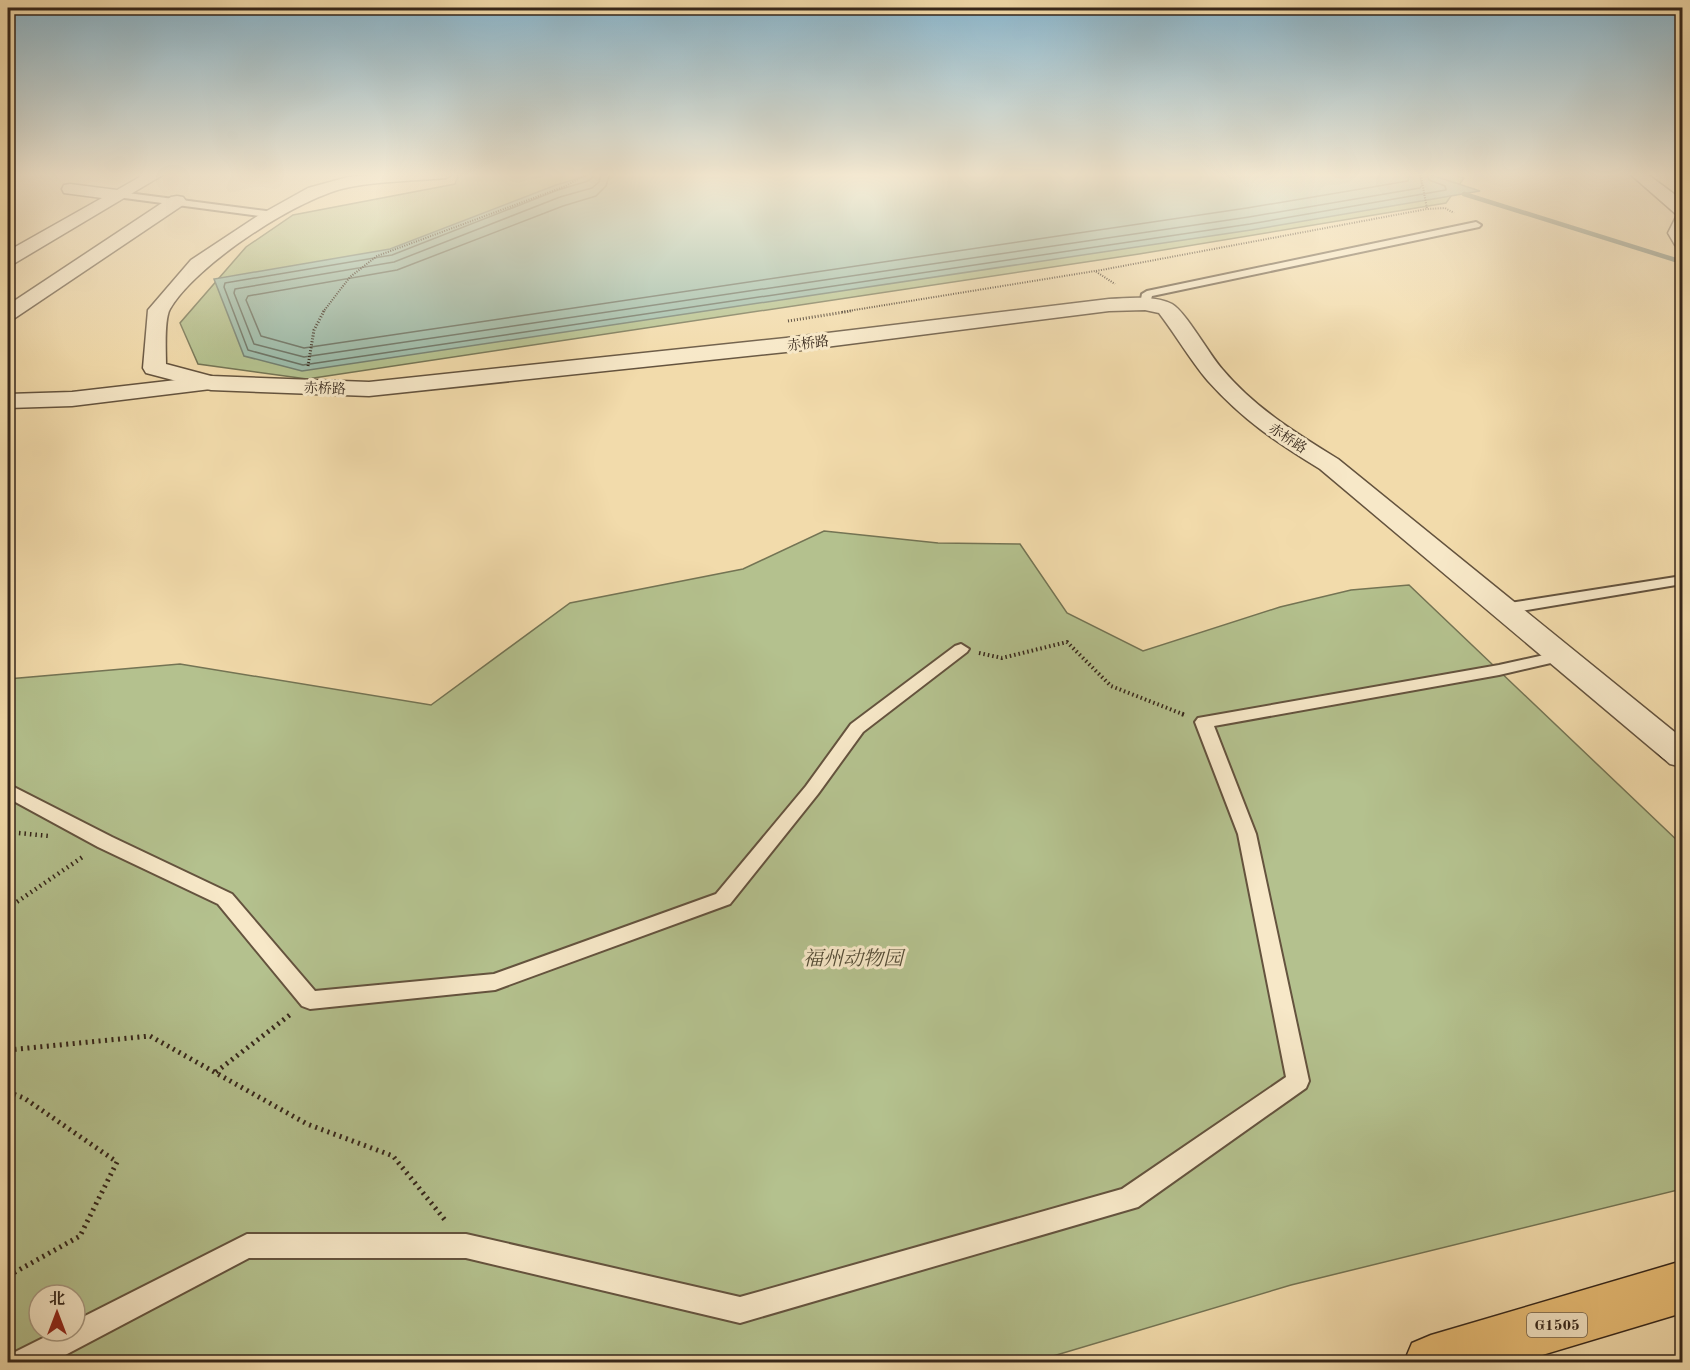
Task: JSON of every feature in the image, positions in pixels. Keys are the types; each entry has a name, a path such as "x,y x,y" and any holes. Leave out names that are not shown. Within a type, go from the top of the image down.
{"highway":[{"name":"G1505","path":"1431,1362 1683,1287"}],"street":[{"path":"8,259 47,237"},
{"path":"8,314 123,237"},
{"name":"赤桥路","path":"239,237 198,264 158,310 154,368 211,383 369,390 786,345 1109,305 1145,304 1166,309 1214,374 1253,414 1329,464 1678,752"},
{"path":"8,402 72,399 211,383"}],"lane":[{"path":"1145,304 1147,294 1419,237"},
{"path":"1503,609 1683,580"},
{"path":"8,790 105,842 225,898 310,1000 495,982 723,898 812,790 857,728 961,649"},
{"path":"25,1362 247,1246 466,1246 740,1310 1129,1198 1298,1081 1247,834 1204,722 1499,670 1562,656"}],"path":[{"path":"307,373 315,326 331,301 360,267 377,256 428,237"},
{"path":"1095,271 1277,237"},
{"path":"961,649 1002,658 1067,642 1110,686 1204,722"},
{"path":"8,908 105,842"},
{"path":"216,1072 310,1000"},
{"path":"8,1050 150,1035 308,1124 393,1156 466,1246"},
{"path":"8,1092 24,1098 117,1162 80,1236 8,1276"}],"green space":[{"path":"261,237 1242,237 307,379 198,364 180,323 246,247"},
{"name":"福州动物园","path":"824,531 938,543 1020,544 1067,613 1143,651 1280,607 1351,590 1409,585 1682,845 1682,1189 1291,1285 1033,1362 8,1362 8,679 180,664 431,705 570,603 743,569"}],"water":[{"path":"421,237 1204,237 302,371 244,356 214,279 390,249"}],"waterway":[{"path":"1602,237 1682,262"}]}
